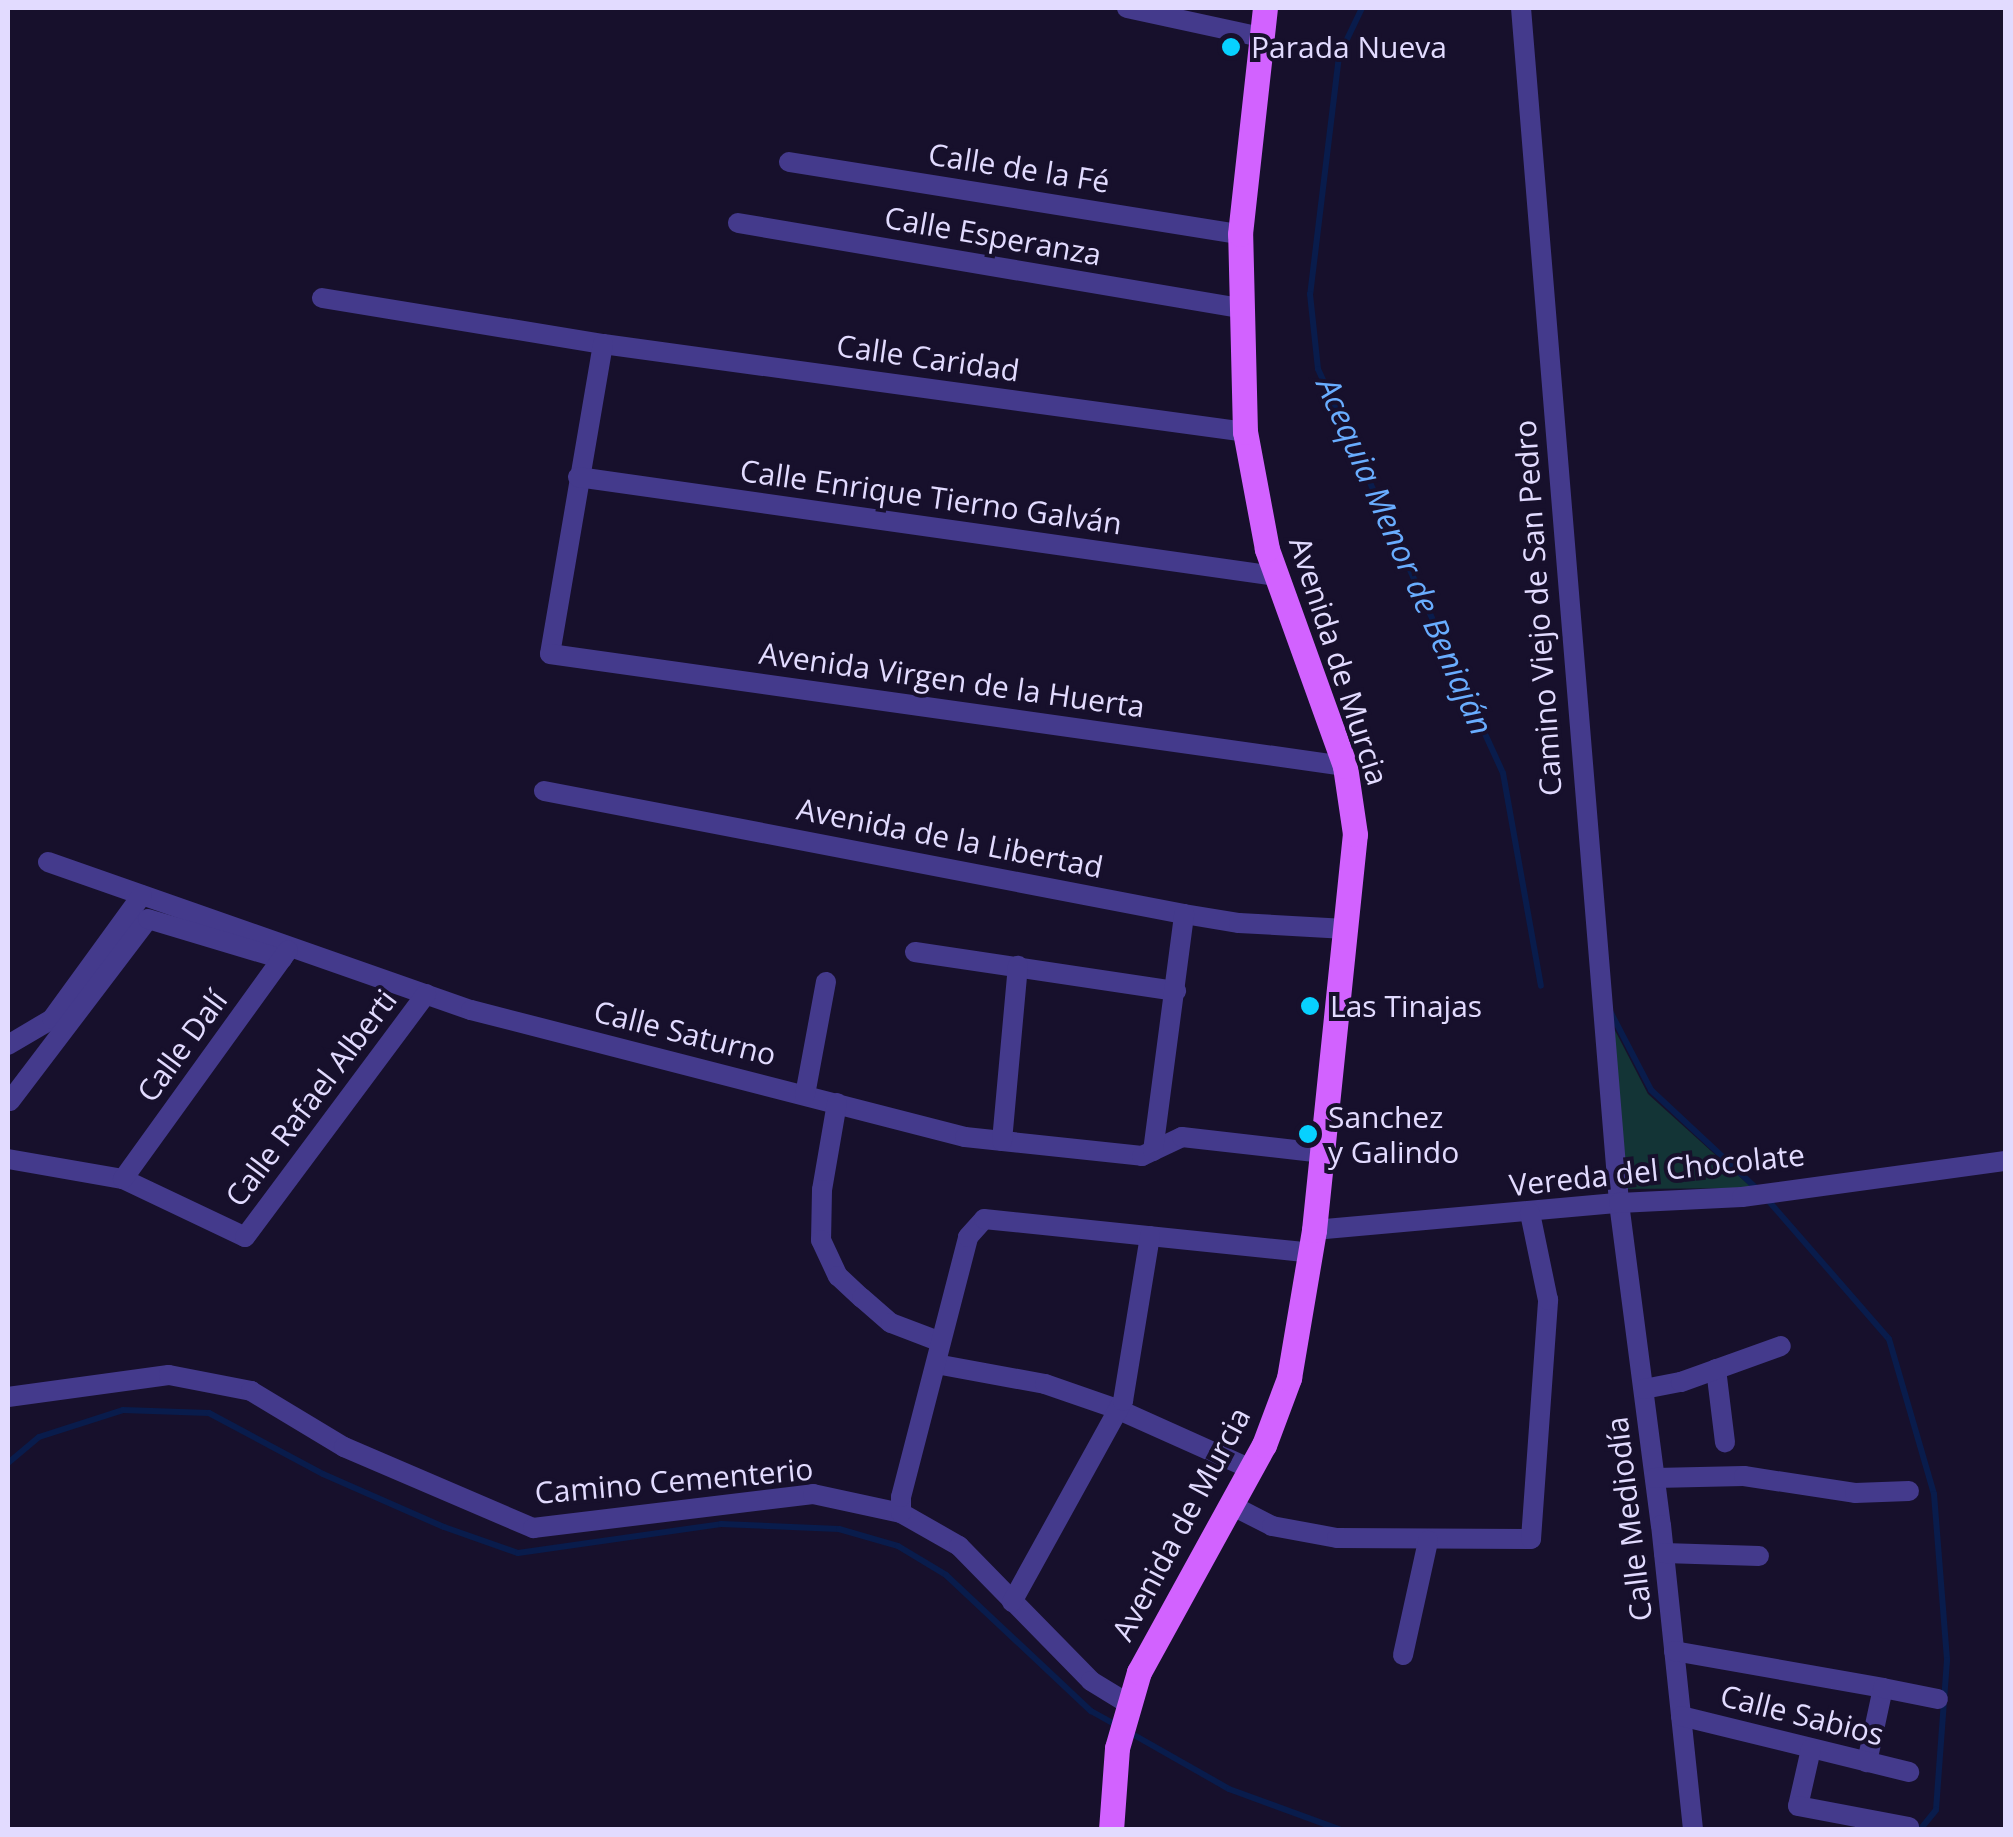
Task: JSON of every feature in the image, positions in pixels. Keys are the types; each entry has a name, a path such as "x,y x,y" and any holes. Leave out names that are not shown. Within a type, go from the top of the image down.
{"main road":[{"name":"Avenida de Murcia","path":"1111,1830 1117,1748 1126,1708 1152,1644 1251,1469 1290,1378 1313,1242 1355,834 1345,766 1275,576 1257,513 1245,432 1240,234 1265,8"}],"street":[{"path":"1127,8 1262,38"},
{"name":"Camino Viejo de San Pedro","path":"1521,8 1619,1203"},
{"name":"Calle de la Fé","path":"789,162 1240,234"},
{"name":"Calle Esperanza","path":"738,223 1239,308"},
{"name":"Calle Caridad","path":"322,298 602,344 1245,432"},
{"path":"578,477 602,344"},
{"name":"Calle Enrique Tierno Galván","path":"578,477 1275,576"},
{"name":"Avenida Virgen de la Huerta","path":"578,477 550,654 1345,766"},
{"name":"Avenida de la Libertad","path":"544,790 1184,914 1239,923 1346,929"},
{"name":"Calle Saturno","path":"48,862 286,953 471,1010 964,1137 1142,1156 1182,1137 1323,1153"},
{"path":"8,1045 52,1019 142,895"},
{"path":"1153,1150 1184,914"},
{"path":"10,1101 148,919 286,953"},
{"path":"916,952 1176,991"},
{"name":"Calle Dalí","path":"122,1180 286,953"},
{"path":"1002,1141 1018,966"},
{"path":"805,1095 826,982"},
{"name":"Calle Rafael Alberti","path":"122,1180 245,1237 426,994"},
{"path":"838,1103 822,1190 821,1240 838,1276 862,1298 891,1322 941,1342 901,1513"},
{"path":"8,1159 122,1180"},
{"name":"Vereda del Chocolate","path":"941,1342 968,1238 984,1219 1150,1236 1313,1242 1619,1203 1742,1197 1797,1186 2006,1161"},
{"name":"Calle Mediodía","path":"1619,1203 1664,1553 1694,1830"},
{"path":"1231,1504 1272,1526 1337,1538 1531,1540 1548,1300 1530,1213"},
{"path":"1012,1602 1123,1401 1150,1236"},
{"path":"1644,1389 1781,1346"},
{"path":"936,1364 1046,1384 1117,1409 1251,1469"},
{"path":"1716,1369 1725,1442"},
{"name":"Camino Cementerio","path":"8,1397 169,1375 252,1391 344,1446 533,1528 813,1494 901,1513 960,1546 1106,1694 1126,1708"},
{"path":"1655,1478 1744,1476 1856,1492 1908,1491"},
{"path":"1403,1655 1428,1541"},
{"path":"1664,1553 1759,1556"},
{"path":"1674,1651 1938,1699"},
{"path":"1866,1762 1883,1688"},
{"name":"Calle Sabios","path":"1681,1716 1909,1772"},
{"path":"1812,1750 1798,1806 1871,1824 1909,1828"}],"green space":[{"path":"1605,1011 1648,1094 1752,1188 1620,1189"}],"waterway":[{"name":"Acequia Menor de Beniaján","path":"1362,8 1339,56 1310,294 1318,369 1503,773 1541,986"},
{"name":"Acequia Menor de Beniaján","path":"1611,1013 1651,1090 1757,1189"},
{"name":"Acequia Menor de Beniaján","path":"1766,1198 1889,1339 1934,1494 1947,1660 1936,1810 1920,1830"},
{"path":"8,1463 39,1437 123,1410 209,1413 323,1474 444,1527 518,1553 721,1524 839,1529 898,1546 946,1575 1091,1711 1116,1725"},
{"path":"1127,1731 1229,1789 1341,1830"}],"place":[{"name":"Parada Nueva","path":"1231,47"},
{"name":"Las Tinajas","path":"1310,1006"},
{"name":"Sanchez y Galindo","path":"1308,1134"}]}
